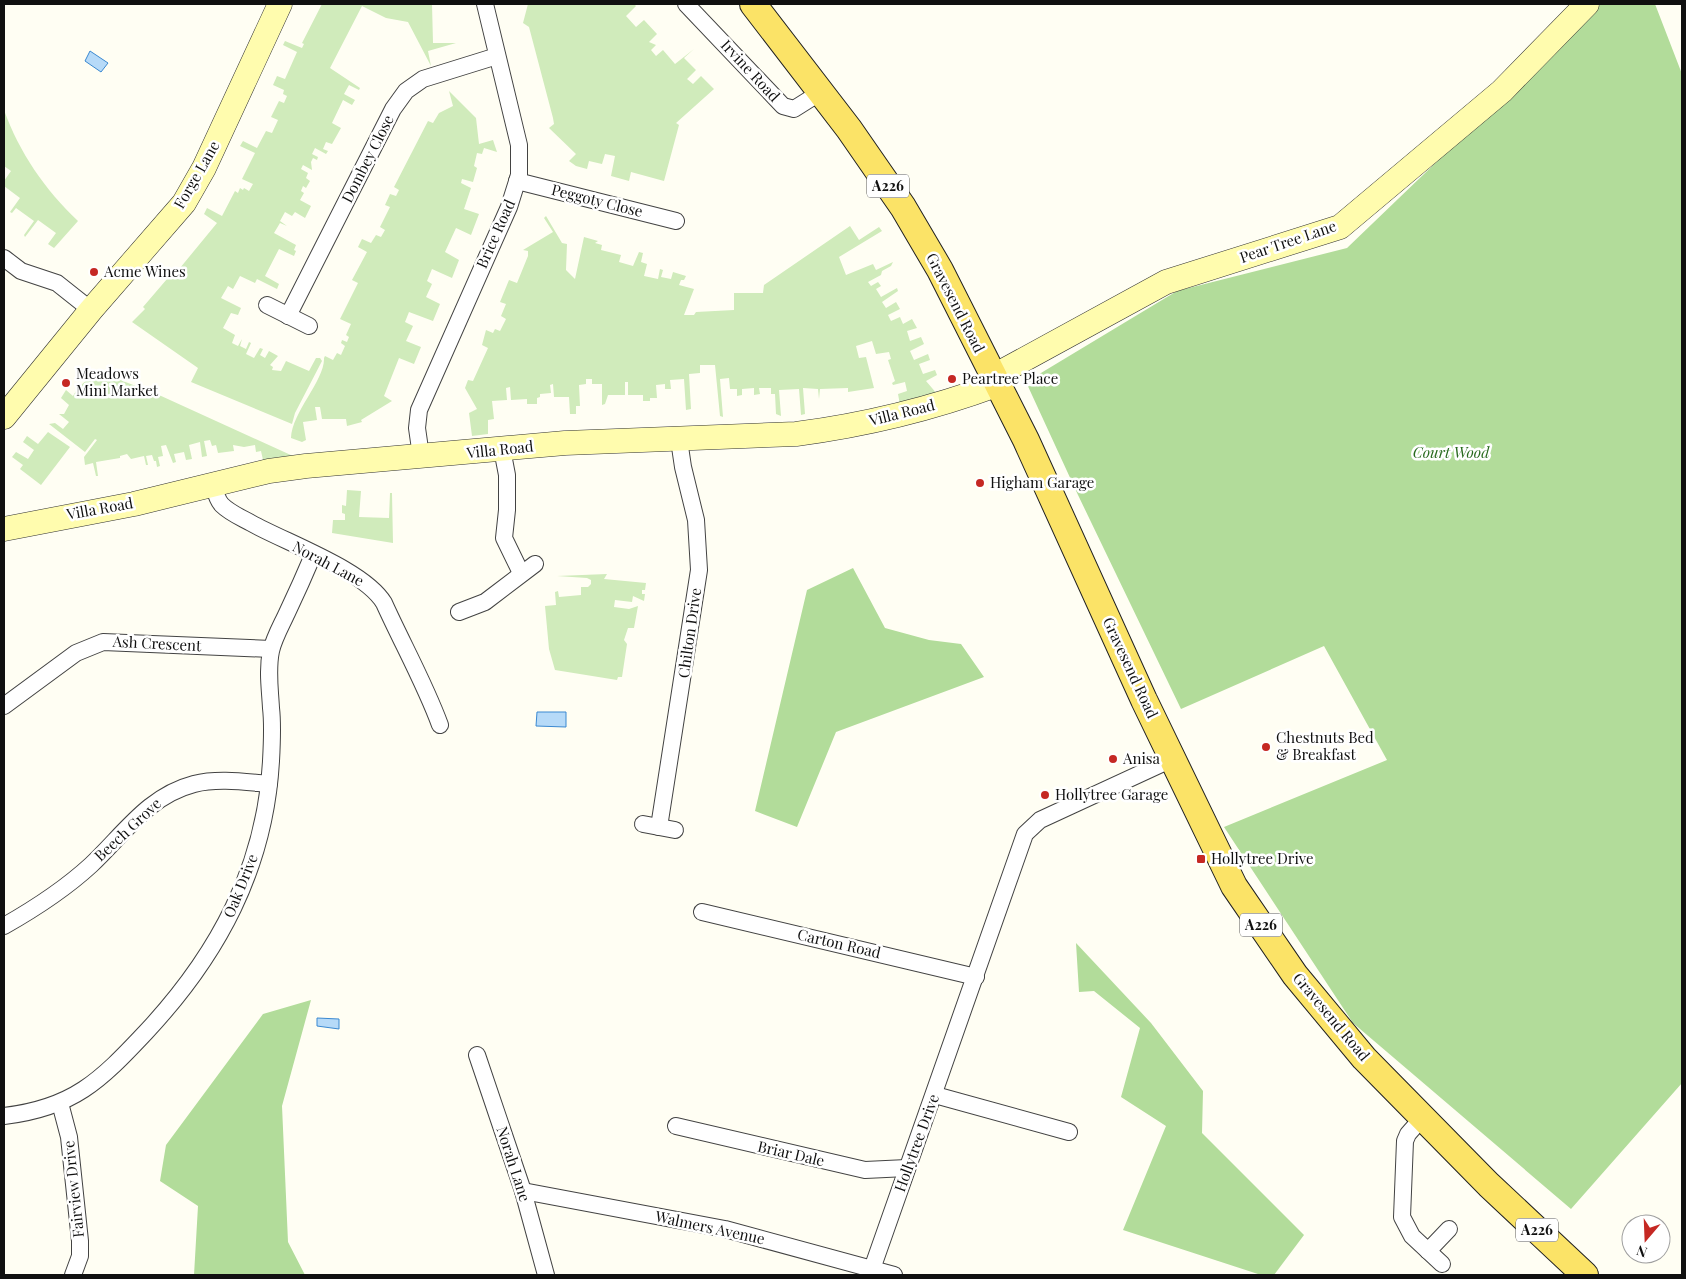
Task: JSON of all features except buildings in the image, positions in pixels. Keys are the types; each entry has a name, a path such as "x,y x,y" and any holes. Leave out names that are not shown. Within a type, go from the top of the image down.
{"main road":[{"name":"Gravesend Road","path":"753,4 821,92 903,207 940,270 994,381 1026,440 1172,759 1234,886 1290,968 1364,1058 1489,1185 1585,1275"}],"street":[{"name":"Forge Lane","path":"4,417 91,310 184,203 208,161 280,4"},
{"name":"Brice Road","path":"421,456 418,431 419,412 511,202 520,163 518,142 485,4"},
{"name":"Irvine Road","path":"686,4 784,106 794,109 821,92"},
{"name":"Pear Tree Lane","path":"994,381 1166,282 1340,227 1502,91 1587,4"},
{"name":"Dombey Close","path":"288,316 391,112 403,94 423,78 497,56"},
{"name":"Peggoty Close","path":"517,181 676,221"},
{"path":"4,258 21,271 58,283 91,310"},
{"path":"267,305 309,326"},
{"name":"Villa Road","path":"4,529 134,504 284,468 565,443 796,434 833,429 930,408 994,381"},
{"name":"Chilton Drive","path":"643,824 667,828 698,570 696,520 683,467 679,440"},
{"path":"502,449 507,494 504,538 521,573"},
{"name":"Norah Lane","path":"213,484 218,500 230,511 356,576 379,596 435,709 440,725"},
{"name":"Oak Drive","path":"4,1116 35,1111 60,1103 89,1088 109,1071 169,1007 203,963 220,936 248,874 262,826 269,784 272,736 269,670 271,650 313,555"},
{"path":"459,612 484,602 521,573 536,564"},
{"name":"Ash Crescent","path":"4,706 76,653 102,642 271,650"},
{"name":"Hollytree Drive","path":"872,1269 935,1095 1020,845 1028,831 1040,820 1172,759"},
{"name":"Beech Grove","path":"4,924 62,888 89,866 143,811 166,794 187,786 209,782 269,784"},
{"name":"Carton Road","path":"702,912 976,977"},
{"name":"Norah Lane","path":"477,1055 523,1191 546,1275"},
{"path":"935,1095 1069,1132"},
{"name":"Fairview Drive","path":"60,1103 69,1137 80,1241 80,1256 73,1275"},
{"path":"1423,1117 1408,1134 1405,1141 1401,1213 1408,1231 1442,1264"},
{"name":"Briar Dale","path":"676,1126 865,1170 907,1168"},
{"name":"Walmers Avenue","path":"523,1191 725,1229 894,1275"},
{"path":"1428,1251 1449,1229"}],"green space":[{"path":"322,4 432,4 433,43 456,43 428,51 431,66 408,22 386,18 362,6 330,68 360,88 359,90 349,85 344,94 355,100 352,105 343,100 332,123 341,128 332,144 326,142 323,149 328,151 326,154 315,148 312,154 318,157 317,160 313,158 311,162 312,170 303,165 301,169 308,173 306,178 310,181 306,188 303,186 301,191 304,193 300,200 311,206 305,218 295,212 292,216 285,212 280,221 287,226 280,223 274,233 296,245 294,256 279,249 265,276 279,284 277,289 257,279 255,283 240,276 233,289 228,286 221,298 241,308 238,315 231,313 223,328 235,335 232,343 238,346 242,339 240,346 246,349 249,342 251,343 246,354 254,358 260,348 263,349 260,355 265,358 269,351 278,356 270,365 273,367 272,370 281,371 286,361 309,371 316,358 320,358 322,361 295,413 292,424 191,382 198,368 132,322 145,309 143,307 167,279 171,279 174,274 180,278 185,273 180,268 217,223 204,214 207,208 222,216 235,191 238,193 240,188 243,190 244,188 249,191 253,184 242,179 255,153 240,146 243,141 257,148 266,131 272,133 278,120 271,117 279,101 284,103 287,96 283,94 284,90 273,85 277,76 285,79 297,52 283,45 285,41 302,48 304,44 302,43"},
{"path":"528,4 634,4 636,6 626,16 636,27 644,20 657,34 649,42 656,45 651,50 656,56 663,50 675,64 694,49 684,58 696,70 687,79 693,84 701,76 714,89 676,123 679,125 664,181 631,172 629,181 611,176 615,156 605,154 602,164 589,161 587,169 576,166 569,161 576,154 549,128 554,124 553,118 529,27 523,23"},
{"name":"Court Wood","path":"1601,4 1655,4 1682,74 1682,1083 1571,1209 1353,1023 1224,827 1387,760 1324,646 1181,709 1026,382 1177,291 1347,248"},
{"path":"449,91 476,118 479,144 493,140 497,152 484,148 482,154 477,153 474,166 477,168 473,182 462,179 461,183 471,188 464,209 479,214 471,235 456,228 445,252 459,260 452,278 432,269 427,281 432,284 426,297 440,304 433,321 409,312 405,322 413,326 406,341 421,347 414,364 399,358 384,396 392,401 361,420 362,422 347,426 346,419 322,419 320,407 315,407 317,420 303,422 306,440 302,442 291,438 297,418 323,367 325,356 333,360 337,353 341,355 345,346 341,343 342,340 347,342 349,337 346,335 351,324 340,319 358,283 352,280 367,252 358,247 362,239 371,243 376,235 381,237 385,230 380,227 390,207 385,205 390,194 396,196 399,190 394,187 428,121 433,123 439,113 453,106"},
{"path":"4,110 17,141 34,170 78,221 54,248 48,244 56,233 38,220 25,237 24,235 34,221 16,208 12,213 10,212 20,198 4,186 4,181 11,171 4,166"},
{"path":"546,216 562,243 567,244 566,270 575,279 584,237 598,241 595,243 602,245 601,250 621,255 619,262 633,266 639,252 643,253 641,262 647,264 644,276 658,279 660,269 663,270 661,277 671,279 673,272 686,276 679,285 694,289 684,315 694,315 696,312 734,310 734,293 763,293 764,285 850,226 859,240 879,227 882,231 839,257 846,275 873,264 876,270 893,262 891,266 882,271 881,275 868,282 871,286 878,282 881,286 876,289 881,297 897,288 898,291 882,302 886,308 896,302 900,309 888,315 891,321 900,317 903,324 912,319 917,328 907,331 910,341 921,337 924,344 910,351 914,360 928,354 930,360 919,364 923,374 935,370 937,375 926,381 938,395 900,405 898,394 907,391 905,382 893,385 892,383 895,381 888,360 891,359 889,352 876,354 872,341 856,346 859,358 866,357 874,388 848,392 848,388 820,389 819,399 818,389 803,388 805,414 801,415 799,389 779,390 781,416 776,414 775,394 771,394 771,388 759,388 760,394 754,395 754,388 742,389 742,395 737,396 737,389 730,389 729,378 720,379 723,417 720,416 715,365 700,365 700,373 689,374 691,409 686,410 684,379 670,380 671,389 665,389 665,384 656,385 657,398 650,398 650,401 643,401 643,395 628,395 628,382 625,382 625,395 608,395 605,404 602,405 602,384 592,384 592,379 586,379 586,384 579,385 580,406 576,406 576,414 570,414 569,397 554,397 553,384 550,385 551,393 540,394 540,397 537,398 537,404 527,404 527,399 511,400 510,387 506,388 507,400 492,401 494,419 488,420 488,434 472,436 469,413 477,409 465,388 468,380 473,381 488,348 482,345 486,330 493,333 495,329 500,331 506,319 501,316 506,304 500,302 509,280 517,283 528,256 528,251 523,250 553,232 544,218"},
{"path":"92,369 159,395 293,456 263,460 261,451 256,452 255,445 244,447 233,445 234,451 218,453 216,445 212,446 210,440 204,441 207,456 202,457 200,442 189,445 192,459 186,460 184,452 174,454 176,462 173,463 166,445 161,446 163,456 158,457 160,466 157,467 152,455 146,456 148,465 146,465 144,456 131,459 127,454 120,456 120,458 96,462 98,476 96,476 93,463 85,465 84,457 97,440 95,439 85,452 49,424 55,423 63,429 69,422 59,414 64,414 69,405 61,398 66,390 73,396 76,391 81,394 84,390 80,386 90,377"},
{"path":"48,432 70,447 41,485 20,469 23,465 12,457 16,452 28,459 34,450 23,442 27,436 38,444"},
{"path":"347,490 361,491 359,517 389,518 390,493 392,493 393,543 332,533 333,520 345,520 345,514 342,513 342,505 346,506"},
{"path":"853,568 885,628 929,640 961,644 984,677 836,732 797,827 755,811 807,590"},
{"path":"607,574 604,579 646,583 645,590 642,590 642,594 645,594 644,601 633,596 632,602 615,600 614,607 629,609 638,606 634,628 628,628 624,640 627,644 622,677 618,677 617,680 555,670 549,649 545,606 556,605 555,592 558,591 559,597 581,595 581,587 588,587 591,584 591,580 587,578 557,576"},
{"path":"1076,943 1151,1023 1203,1091 1202,1133 1304,1235 1274,1275 1261,1275 1123,1230 1166,1126 1121,1097 1140,1028 1094,991 1079,992"},
{"path":"311,1000 282,1106 288,1242 305,1275 194,1275 198,1206 160,1181 166,1145 263,1014"}],"water":[{"path":"90,51 108,63 101,72 85,61"},
{"path":"537,712 566,712 566,727 536,726"},
{"path":"317,1018 339,1019 339,1029 317,1026"}],"place":[{"name":"Acme Wines","path":"94,272"},
{"name":"Peartree Place","path":"952,379"},
{"name":"Meadows Mini Market","path":"66,383"},
{"name":"Higham Garage","path":"980,483"},
{"name":"Chestnuts Bed & Breakfast","path":"1266,747"},
{"name":"Anisa","path":"1113,759"},
{"name":"Hollytree Garage","path":"1045,795"},
{"name":"Hollytree Drive","path":"1201,859"}]}
